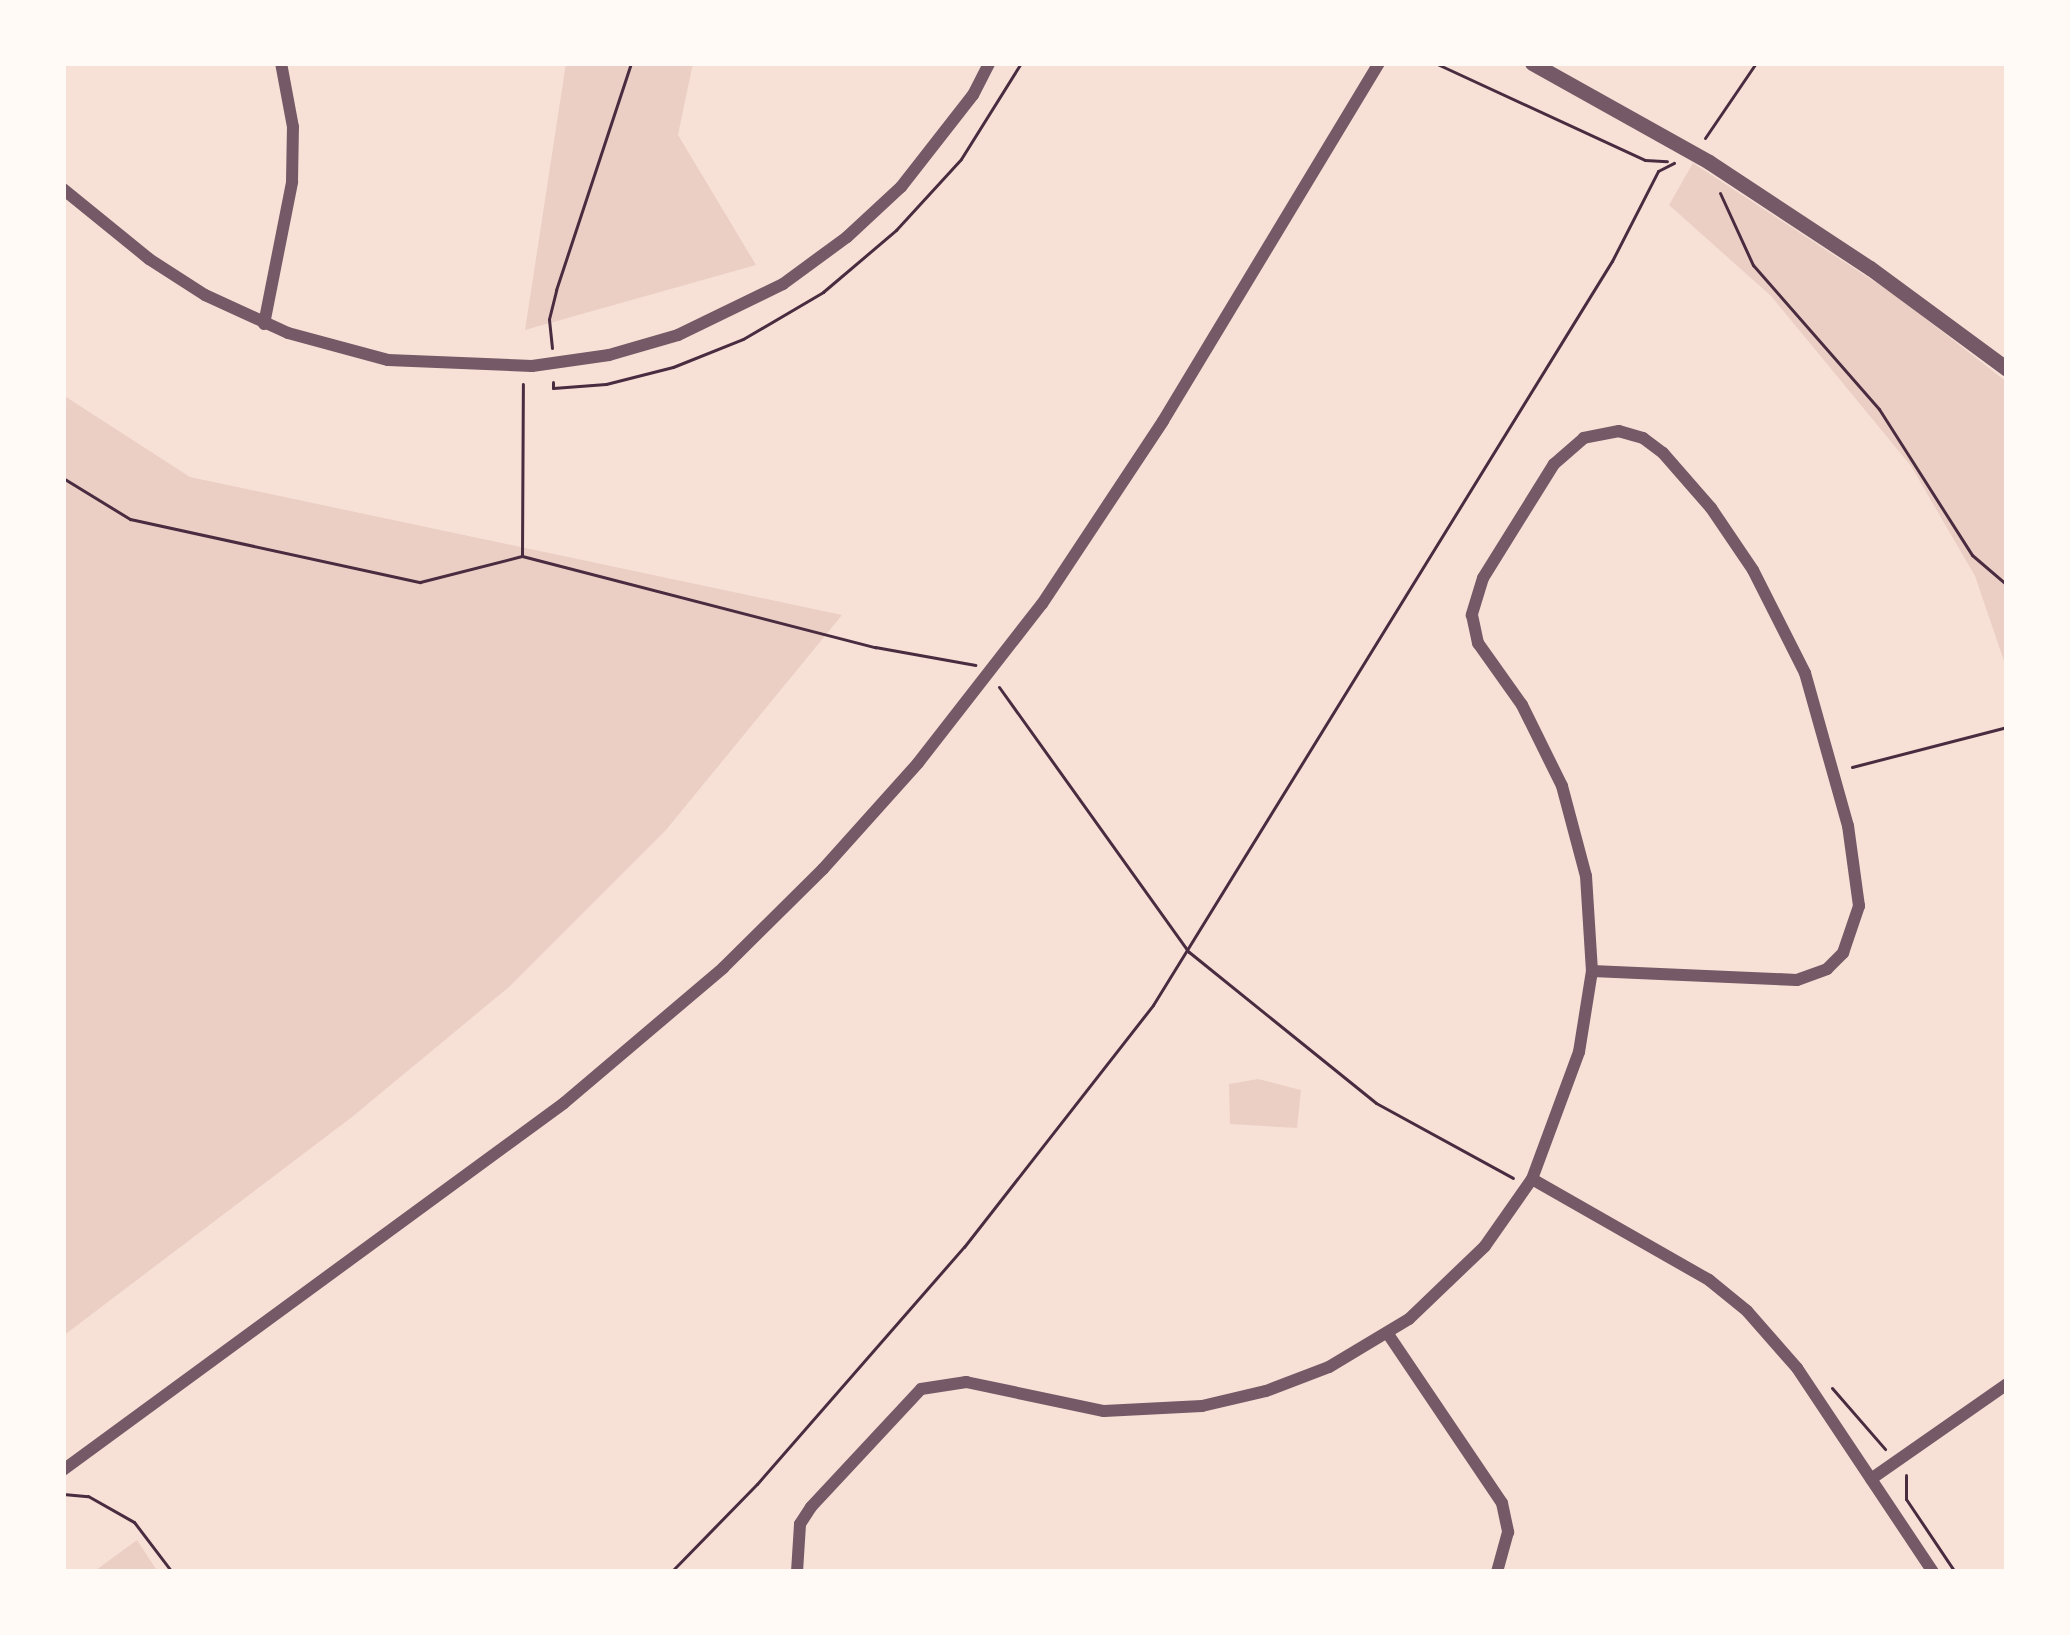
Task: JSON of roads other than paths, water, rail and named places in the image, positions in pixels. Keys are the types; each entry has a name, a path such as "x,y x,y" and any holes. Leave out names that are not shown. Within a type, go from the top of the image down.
{"street":[{"path":"264,324 292,182 292,127 281,63"},
{"path":"63,189 149,259 264,324 388,360 553,363 609,355 678,335 783,284 848,237 901,187 973,95 989,63"},
{"path":"63,1470 564,1103 671,1015 823,869 989,673 1163,421 1377,69 1390,63"},
{"path":"1532,63 1689,151 1870,268 2007,370"},
{"path":"796,1572 800,1524 811,1507 921,1389 966,1382 1072,1408 1169,1410 1266,1391 1328,1367 1388,1334 1449,1285 1485,1246 1532,1179 1579,1052 1592,971 1586,876 1562,786 1522,705 1478,644 1472,615 1483,578 1563,454 1583,438 1607,431 1642,438 1663,453 1711,508 1772,603 1804,673 1835,771 1858,906 1849,942 1827,970 1797,980 1592,971"},
{"path":"1532,1179 1709,1280 1747,1311 1797,1368 1934,1572"},
{"path":"1388,1334 1502,1503 1508,1532 1497,1572"},
{"path":"1871,1479 2007,1384"}]}
